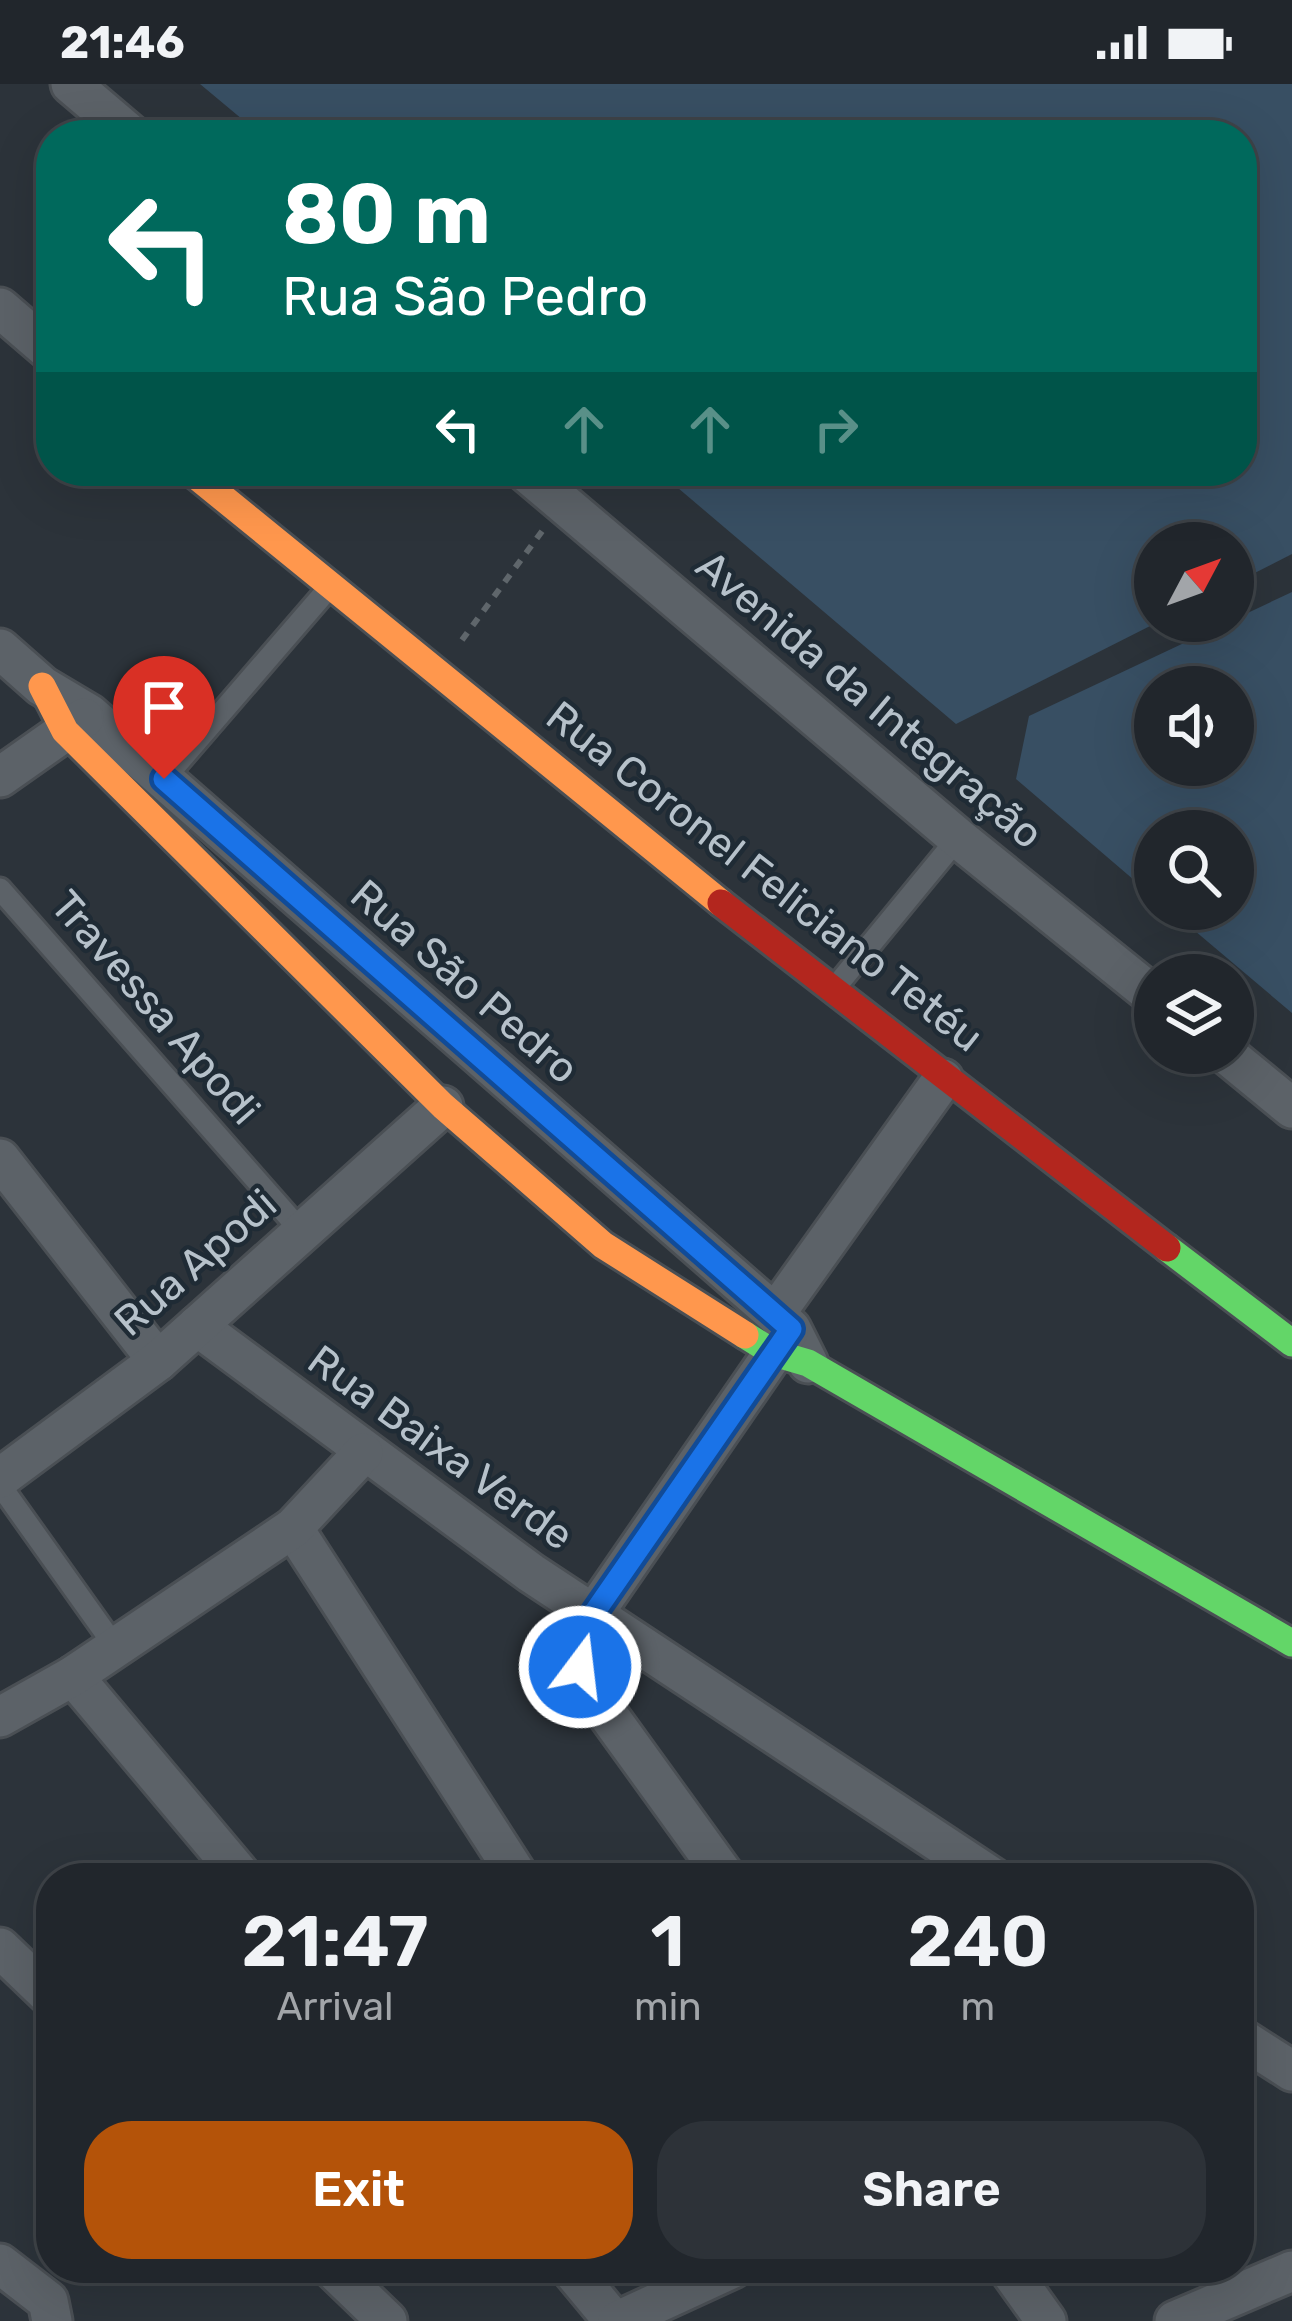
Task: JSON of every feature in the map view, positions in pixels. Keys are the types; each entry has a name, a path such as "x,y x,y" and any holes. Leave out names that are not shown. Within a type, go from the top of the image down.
{"street":[{"path":"71,84 113,120"},
{"path":"0,308 36,339"},
{"name":"Rua Coronel Feliciano Tetéu","path":"208,486 435,676 943,1078 1292,1343"},
{"name":"Avenida da Integração","path":"543,486 958,838 1134,980"},
{"name":"Rua São Pedro","path":"0,649 77,722 443,1106 603,1245 787,1340 1292,1643"},
{"path":"0,777 77,722"},
{"name":"Rua São Pedro","path":"77,722 164,779 787,1340"},
{"path":"1251,1074 1292,1108"},
{"path":"715,1863 586,1682 580,1667 581,1648 594,1613 787,1340 943,1078"},
{"name":"Rua Apodi","path":"0,1482 158,1361 443,1106"},
{"path":"0,1159 158,1361"},
{"name":"Rua Baixa Verde","path":"197,1326 531,1574 970,1863"},
{"path":"0,1717 73,1676 293,1528 364,1453"},
{"path":"293,1528 509,1863"},
{"path":"73,1676 230,1863"},
{"path":"0,1948 36,1983"},
{"path":"1254,2047 1292,2071"},
{"path":"0,2264 49,2301 52,2321"},
{"path":"1254,2276 1292,2271"},
{"path":"348,2283 387,2321"},
{"path":"583,2283 616,2321 702,2283"},
{"path":"1019,2283 1046,2321"},
{"path":"1175,2321 1235,2283"}],"lane":[{"path":"164,779 328,588"},
{"path":"832,990 958,838"},
{"name":"Travessa Apodi","path":"0,889 302,1232"},
{"path":"0,1482 114,1645"}],"path":[{"path":"435,676 563,503"}],"water":[{"path":"200,84 1292,84 1292,554 1254,573 1254,522 1134,522 1134,634 956,724 676,486 1257,486 1257,120 243,120"},
{"path":"1292,592 1292,1013 1254,981 1254,954 1222,954 1194,930 1254,930 1254,810 1134,810 1134,880 1016,779 1029,716 1134,666 1134,786 1254,786 1254,666 1135,666 1186,642 1254,642 1254,610"}],"traffic: fast":[{"path":"1167,1248 1292,1343"},
{"path":"745,1335 774,1353 808,1363 1292,1643"}],"traffic: slow":[{"path":"208,486 721,903"},
{"path":"42,686 65,731 443,1106 603,1245 745,1335"}],"traffic: jam":[{"path":"721,903 1167,1248"}],"route":[{"path":"164,779 791,1329 594,1613 581,1648 580,1667"}]}
